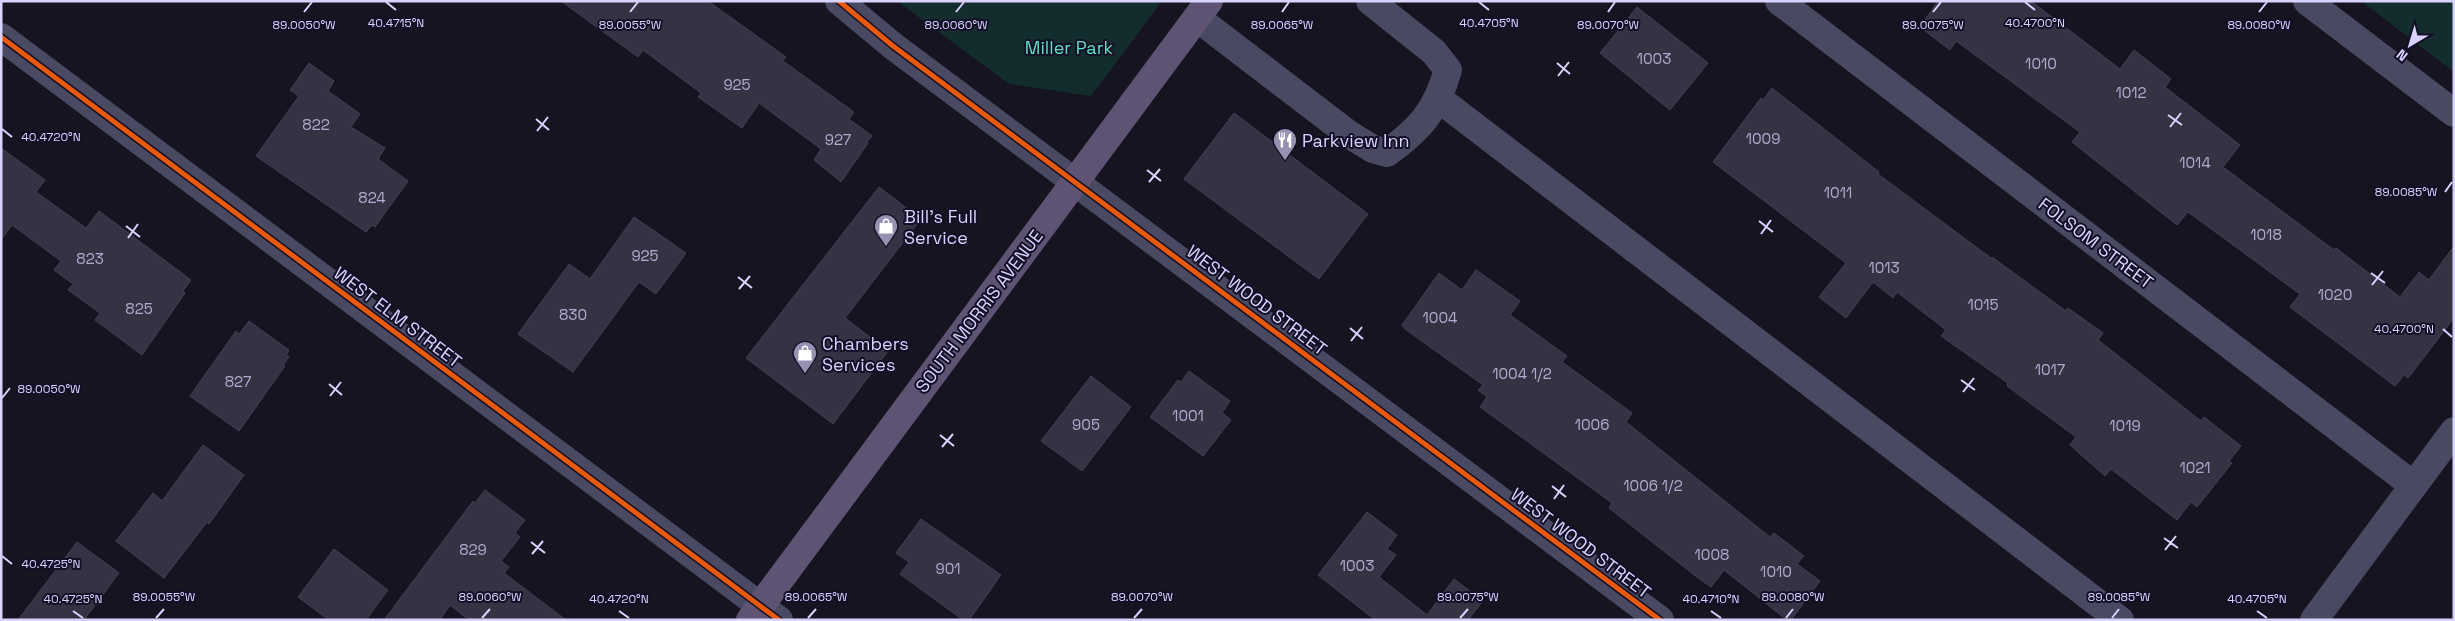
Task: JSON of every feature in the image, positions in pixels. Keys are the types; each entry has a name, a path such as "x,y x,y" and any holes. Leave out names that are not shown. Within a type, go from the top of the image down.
{"main road":[{"name":"SOUTH MORRIS AVENUE","path":"763,615 1075,181 1203,9"}],"street":[{"name":"WEST WOOD STREET","path":"839,1 893,46 1660,620"},
{"path":"1203,9 1350,135 1373,149 1387,153 1411,135 1439,99 1448,70 1434,52 1370,1"},
{"name":"FOLSOM STREET","path":"1779,1 2412,485"},
{"path":"2307,1 2454,113"},
{"name":"WEST ELM STREET","path":"1,37 763,615"},
{"path":"1439,99 2120,620"},
{"path":"2314,620 2412,485 2449,446"}],"green space":[{"name":"Miller Park","path":"897,1 1162,1 1091,96 1009,84"},
{"path":"2361,1 2454,1 2454,72"}],"building":[{"path":"561,1 708,1 786,57 783,61 854,112 849,119 872,136 841,182 814,160 821,149 759,103 742,128 698,97 701,93 643,50 638,57"},
{"path":"1938,1 2031,1 2120,69 2134,50 2171,79 2165,87 2240,145 2223,167 2334,250 2336,248 2400,297 2419,272 2429,280 2454,246 2454,318 2408,378 2404,375 2395,386 2290,307 2300,294 2188,212 2177,225 2072,142 2080,132 1956,41 1950,50 1920,27"},
{"path":"1637,7 1708,63 1670,110 1600,53"},
{"path":"309,63 334,81 328,91 360,114 351,127 385,148 378,159 408,181 375,227 372,225 366,232 256,156 299,96 290,90"},
{"path":"1772,88 1879,172 1878,174 1991,258 2066,311 2068,308 2103,333 2098,340 2201,421 2204,417 2241,446 2229,461 2232,463 2197,507 2191,502 2177,520 2111,469 2105,476 2070,445 2076,437 2007,386 2008,383 1941,336 1946,330 1897,292 1893,298 1873,282 1846,318 1819,297 1846,263 1713,162 1761,98 1763,100"},
{"path":"1234,113 1368,214 1319,279 1184,179"},
{"path":"1,148 45,180 36,192 86,228 99,211 191,280 183,291 185,293 142,355 95,320 100,313 68,290 73,284 54,270 61,261 12,225 1,240"},
{"path":"879,187 921,219 845,318 888,351 833,424 746,358"},
{"path":"634,217 686,253 656,294 639,282 573,372 518,334 569,264 590,279"},
{"path":"1476,270 1520,301 1510,315 1567,356 1562,362 1632,413 1626,422 1770,537 1774,533 1804,556 1797,564 1820,581 1791,620 1787,620 1724,570 1711,587 1698,578 1609,508 1612,503 1480,407 1487,397 1478,390 1483,385 1405,329 1402,325 1439,273 1462,290"},
{"path":"249,321 289,350 286,355 289,357 283,365 285,366 239,431 190,396 236,331 239,334"},
{"path":"1189,371 1230,401 1222,413 1231,420 1203,456 1150,417 1178,380 1181,382"},
{"path":"1091,376 1131,407 1082,471 1041,441"},
{"path":"203,445 244,475 209,524 207,522 164,578 116,541 153,493 162,501"},
{"path":"485,490 525,520 515,533 520,537 501,561 509,567 504,573 566,620 469,620 450,605 440,620 384,620 473,501 475,503"},
{"path":"1367,512 1397,535 1387,549 1396,555 1379,577 1427,615 1454,579 1483,601 1468,620 1375,620 1318,575"},
{"path":"921,519 1001,575 969,620 963,620 900,574 909,562 896,553"},
{"path":"77,542 119,573 84,620 18,620"},
{"path":"334,549 388,590 366,620 329,620 298,597"}],"cycle path":[{"path":"839,1 893,46 1660,620"},
{"path":"1,37 779,620"}],"place":[{"name":"Parkview Inn","path":"1285,161"},
{"name":"Bill's Full Service","path":"886,247"},
{"name":"Chambers Services","path":"805,374"}]}
